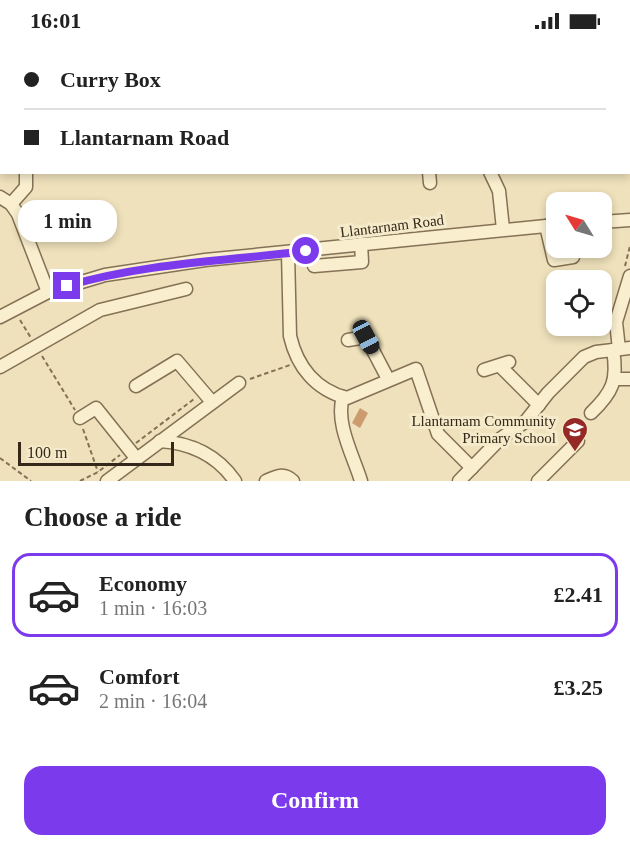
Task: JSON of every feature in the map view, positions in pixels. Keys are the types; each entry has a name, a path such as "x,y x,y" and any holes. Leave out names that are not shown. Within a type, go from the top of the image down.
{"street":[{"path":"11,204 26,187 26,174"},
{"path":"491,174 499,191 503,229"},
{"path":"0,197 11,204 18,214 48,292"},
{"path":"612,221 630,220"},
{"name":"Llantarnam Road","path":"0,317 48,292 105,275 205,260 546,225"},
{"path":"314,266 362,262 361,244"},
{"path":"288,253 290,336 299,361 312,380 343,397 355,396 388,379 416,369 438,434 472,468"},
{"path":"599,411 615,379 621,349 616,322 630,276"},
{"path":"0,368 100,310 186,289"},
{"path":"348,340 366,337 388,379"},
{"path":"459,481 500,440 526,421 584,357 596,352 621,349"},
{"path":"136,386 177,361 212,402"},
{"path":"484,370 504,364 539,405"},
{"path":"615,379 630,379"},
{"path":"102,476 132,454 160,441 239,383"},
{"path":"343,397 340,406 341,418 361,481"},
{"path":"80,418 96,408 132,454"},
{"path":"160,441 184,444 202,451 218,462 235,481"},
{"path":"538,481 578,441"},
{"path":"267,481 279,475 287,476 293,481"}],"path":[{"path":"14,310 80,418 102,476"},
{"path":"239,383 299,361"},
{"path":"80,481 102,476 132,454 203,392"},
{"path":"0,458 31,481"}],"building":[{"path":"360,408 368,413 360,428 352,423"}],"place":[{"name":"Llantarnam Community Primary School","path":"575,453"}],"route":[{"path":"67,286 105,275 181,263 306,251"}]}
